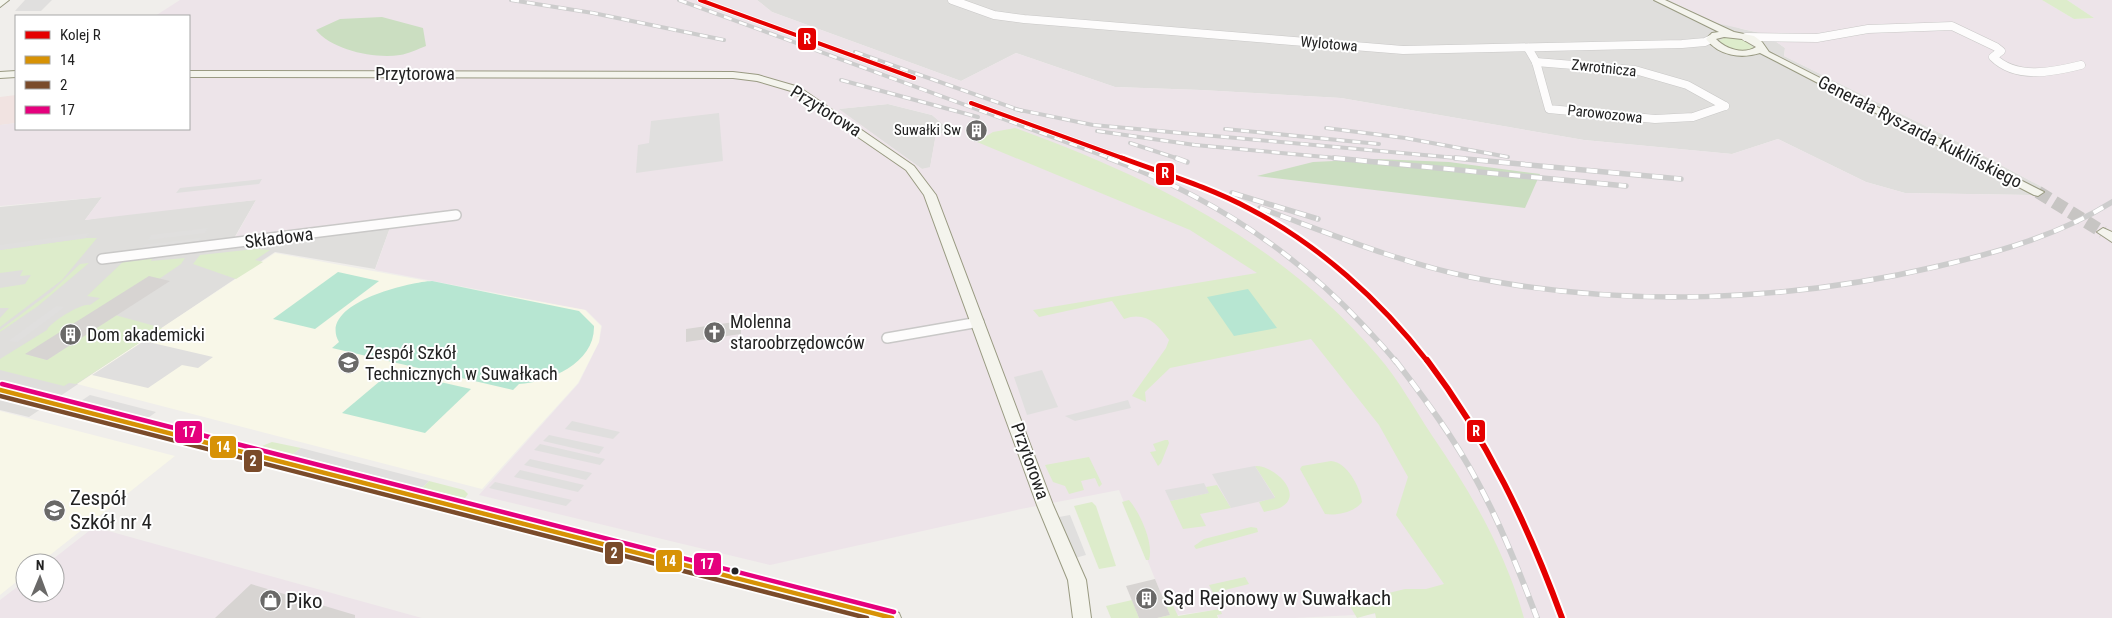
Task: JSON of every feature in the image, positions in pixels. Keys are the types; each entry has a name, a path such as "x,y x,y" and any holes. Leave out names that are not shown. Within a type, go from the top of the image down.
{"street":[{"path":"0,4 4,0"},
{"name":"Wylotowa","path":"952,0 994,14 1403,50 1664,45 1705,42 1713,37"},
{"path":"1658,0 1735,34"},
{"path":"1679,10 1711,29 1715,44 1724,49"},
{"path":"1744,53 1756,52 1771,42 1837,36 1857,31 1952,26 1996,47 2001,51 1993,57 1996,60 2026,73 2038,74 2081,65"},
{"path":"1713,37 1735,34"},
{"name":"Generała Ryszarda Kuklińskiego","path":"1735,34 1746,37 1761,47 1766,54 2038,192"},
{"path":"1746,37 1807,38"},
{"name":"Wylotowa","path":"1664,45 1724,49"},
{"name":"Parowozowa","path":"1528,48 1536,62 1549,109 1656,119 1692,117 1724,106"},
{"name":"Generała Ryszarda Kuklińskiego","path":"1724,49 1744,53 1803,73"},
{"name":"Zwrotnicza","path":"1536,62 1635,70 1687,85 1724,106"},
{"path":"0,75 15,74"},
{"name":"Przytorowa","path":"190,74 733,75 778,82 811,98 910,168 934,203 1045,505 1077,580 1082,602 1082,618"},
{"name":"Składowa","path":"102,260 456,215"},
{"path":"887,338 979,322"},
{"path":"0,390 892,618"}],"shaded area":[{"path":"25,0 52,0 41,11 15,11"},
{"path":"180,0 757,0 772,12 961,81 1016,53 1115,87 1341,98 1584,140 1732,154 1778,139 1866,182 1905,193 2031,195 2044,188 1962,144 1784,56 1785,48 1765,34 1716,23 1669,0 2042,0 2074,19 2094,18 2067,0 2112,0 2112,618 1376,618 1376,614 1294,618 1219,618 1215,610 1170,616 1119,490 1021,509 770,565 479,495 579,383 599,342 602,326 586,310 375,270 392,222 233,241 256,200 85,220 102,197 0,206 0,125 15,123 15,130 190,130 190,15 157,15","holes":["888,104 932,115 952,132 936,134 930,167 922,169 839,109"]},
{"path":"757,0 1669,0 1691,11 1742,29 1765,34 1785,48 1784,56 1962,144 2044,188 2031,195 1905,193 1866,182 1778,139 1732,154 1584,140 1341,98 1115,87 1016,53 961,81 772,12"},
{"path":"15,95 15,123 0,125 0,97"},
{"path":"888,104 932,115 952,132 936,134 930,168 922,169 838,109"},
{"path":"719,113 723,161 636,173 638,145 649,143 651,121"},
{"path":"262,179 259,184 176,193 180,188"},
{"path":"102,197 85,220 136,212 256,200 233,240 392,222 375,269 275,252 29,417 0,410 0,207"},
{"path":"208,228 205,233 148,240 151,235"},
{"path":"89,233 86,238 0,250 0,245"},
{"path":"201,238 198,243 141,250 144,245"},
{"name":"Zespół Szkół Technicznych w Suwałkach","path":"275,253 585,310 601,326 599,342 578,383 482,489 77,384"},
{"path":"56,306 65,307 18,342 8,341"},
{"path":"144,341 213,357 198,368 182,365 148,388 92,375"},
{"path":"1042,370 1058,407 1027,415 1014,377"},
{"path":"90,395 156,412 148,418 81,401"},
{"path":"1128,400 1131,408 1075,421 1065,416"},
{"name":"Zespół Szkół nr 4","path":"0,411 175,456 53,553 15,553 15,583 0,595"},
{"path":"572,421 620,432 613,439 565,429"},
{"path":"549,435 604,447 599,454 543,441"},
{"path":"540,444 605,459 600,465 534,450"},
{"path":"301,448 429,481 422,488 293,454"},
{"path":"530,459 592,473 586,480 524,465"},
{"path":"1255,466 1275,498 1231,508 1212,474"},
{"path":"520,470 584,485 578,492 514,477"},
{"path":"495,482 572,500 566,506 489,488"},
{"path":"1204,483 1209,493 1170,501 1165,490"},
{"path":"1070,515 1086,555 1075,558 1059,517"},
{"path":"94,527 422,618 0,618 0,600 15,589 15,603 65,603 65,553 61,553"}],"green space":[{"path":"2042,0 2067,0 2094,18 2074,19"},
{"path":"382,17 423,28 426,46 410,53 378,56 343,48 323,37 316,30 340,19"},
{"path":"1725,37 1743,39 1754,48 1740,50 1731,48 1719,41"},
{"path":"1015,128 1116,168 1211,218 1257,247 1300,280 1340,316 1378,356 1393,375 1461,480 1497,546 1524,618 1376,618 1375,613 1357,618 1348,603 1405,589 1426,589 1444,584 1396,515 1408,477 1379,425 1311,339 1170,368 1145,392 1146,402 1132,396 1166,348 1169,340 1160,328 1150,320 1138,317 1124,319 1112,301 1039,317 1033,310 1257,273 1190,230 977,142 993,132"},
{"path":"1377,159 1449,162 1540,174 1525,208 1257,176 1313,162"},
{"path":"97,238 62,280 0,327 0,318 9,308 0,308 0,288 25,284 31,275 20,276 23,270 0,273 0,250"},
{"path":"255,249 270,250 255,260 263,262 236,279 193,264 200,255"},
{"path":"154,256 151,261 185,258 181,264 159,279 26,354 47,360 115,315 162,328 76,384 69,383 64,386 0,370 0,359 47,330 54,322 67,313 90,305 100,298 87,296 126,259"},
{"path":"89,263 38,306 0,332 0,330 51,292 80,264"},
{"path":"338,272 379,281 315,329 273,319"},
{"path":"432,281 579,311 594,326 592,339 587,350 579,360 568,368 557,375 519,384 513,390 332,348 339,342 336,329 341,317 352,306 386,291 420,282"},
{"path":"1248,289 1277,328 1234,336 1207,297"},
{"path":"392,371 471,389 425,433 342,413"},
{"path":"1168,440 1169,443 1158,466 1150,452 1156,451 1153,444"},
{"path":"272,442 301,448 293,454 262,446"},
{"path":"1089,457 1102,484 1099,487 1095,478 1081,481 1084,490 1069,494 1065,486 1053,482 1045,465"},
{"path":"1331,461 1337,462 1347,470 1359,489 1362,502 1350,511 1325,514 1300,469 1302,466"},
{"path":"1255,466 1270,470 1284,481 1290,494 1288,501 1283,506 1264,512 1259,502 1275,497"},
{"path":"429,481 464,490 468,494 465,498 422,488"},
{"path":"1217,485 1231,508 1200,514 1206,526 1183,529 1170,501 1208,493 1206,487"},
{"path":"1129,500 1137,512 1148,537 1150,545 1149,560 1146,560 1122,502"},
{"path":"1092,502 1096,506 1116,566 1099,569 1074,506"},
{"path":"1251,527 1257,528 1258,532 1196,549 1194,546 1204,539"},
{"path":"1245,577 1249,584 1213,593 1209,585"},
{"path":"1168,595 1178,616 1220,609 1222,614 1217,615 1218,618 1157,618 1170,615 1162,596"},
{"path":"1132,600 1139,618 1111,618 1106,606"}],"building":[{"name":"Dom akademicki","path":"149,276 170,281 47,360 25,354"},
{"name":"Molenna staroobrzędowców","path":"741,321 741,334 686,342 686,329"},
{"name":"Sąd Rejonowy w Suwałkach","path":"1155,579 1170,615 1157,618 1139,618 1126,586"},
{"name":"Piko","path":"251,584 355,615 355,618 215,618"}],"tunnel":[{"path":"2038,192 2103,232"}],"railway":[{"path":"511,0 593,13 724,40"},
{"path":"679,0 1112,159"},
{"path":"855,52 1018,110"},
{"path":"841,80 978,117"},
{"path":"1018,110 1093,125 1468,159"},
{"path":"1018,110 1022,111"},
{"path":"1326,128 1405,138 1508,157"},
{"path":"1225,129 1379,144"},
{"path":"1097,131 1195,145 1347,159"},
{"path":"1130,143 1177,158"},
{"path":"1108,158 1144,172 1179,189 1246,226 1277,248 1336,297 1396,362"},
{"path":"1177,158 1187,162"},
{"path":"1334,158 1626,186"},
{"path":"1455,158 1681,179"},
{"path":"1232,193 1318,219"},
{"path":"1260,208 1390,255 1470,277 1528,287 1587,293 1646,297 1705,297 1823,287 1939,266 1984,255 2050,233 2092,214 2112,202"},
{"path":"1395,360 1439,419 1477,481 1502,531 1537,618"}],"rail line":[{"name":"R","path":"700,0 914,78"},
{"name":"R","path":"971,103 1185,181 1249,208 1319,253 1367,294 1411,340 1450,390 1484,443 1514,500 1540,558 1562,618"}],"transit line":[{"name":"17","path":"2,384 894,612"},
{"name":"14","path":"0,390 892,618"},
{"name":"2","path":"0,396 867,618"}],"place":[{"name":"Suwałki Sw","path":"977,130"},
{"name":"Molenna staroobrzędowców","path":"714,332"},
{"name":"Dom akademicki","path":"71,335"},
{"name":"Zespół Szkół Technicznych w Suwałkach","path":"349,363"},
{"name":"Zespół Szkół nr 4","path":"54,510"},
{"name":"Sąd Rejonowy w Suwałkach","path":"1147,598"},
{"name":"Piko","path":"270,601"}]}
